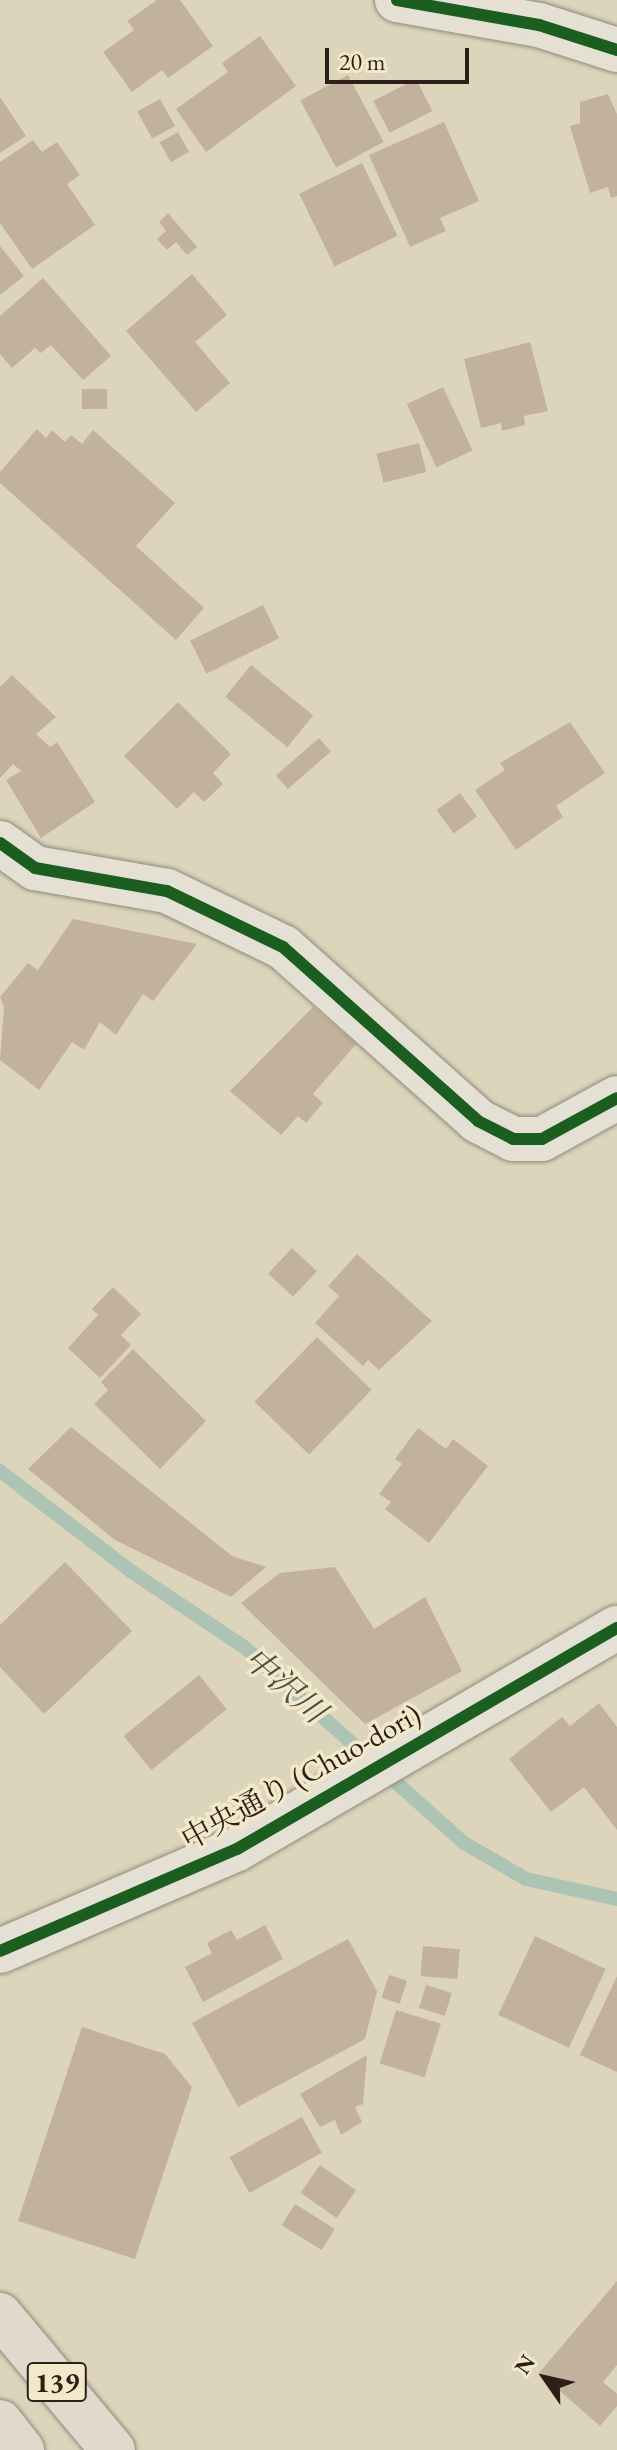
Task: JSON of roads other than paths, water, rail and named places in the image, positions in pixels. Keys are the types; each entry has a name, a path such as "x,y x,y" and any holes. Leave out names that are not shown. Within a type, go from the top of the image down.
{"highway":[{"name":"139","path":"0,2315 113,2450"},
{"name":"139","path":"0,2422 22,2450"}],"street":[{"path":"397,0 539,25 617,50"},
{"path":"0,843 35,868 167,891 283,947 478,1121 513,1139 542,1139 617,1098"},
{"name":"中央通り (Chuo-dori)","path":"4,1942 237,1849 617,1628"}],"waterway":[{"name":"中沢川","path":"0,1471 132,1572 244,1647 464,1843 526,1879 617,1899"}]}
